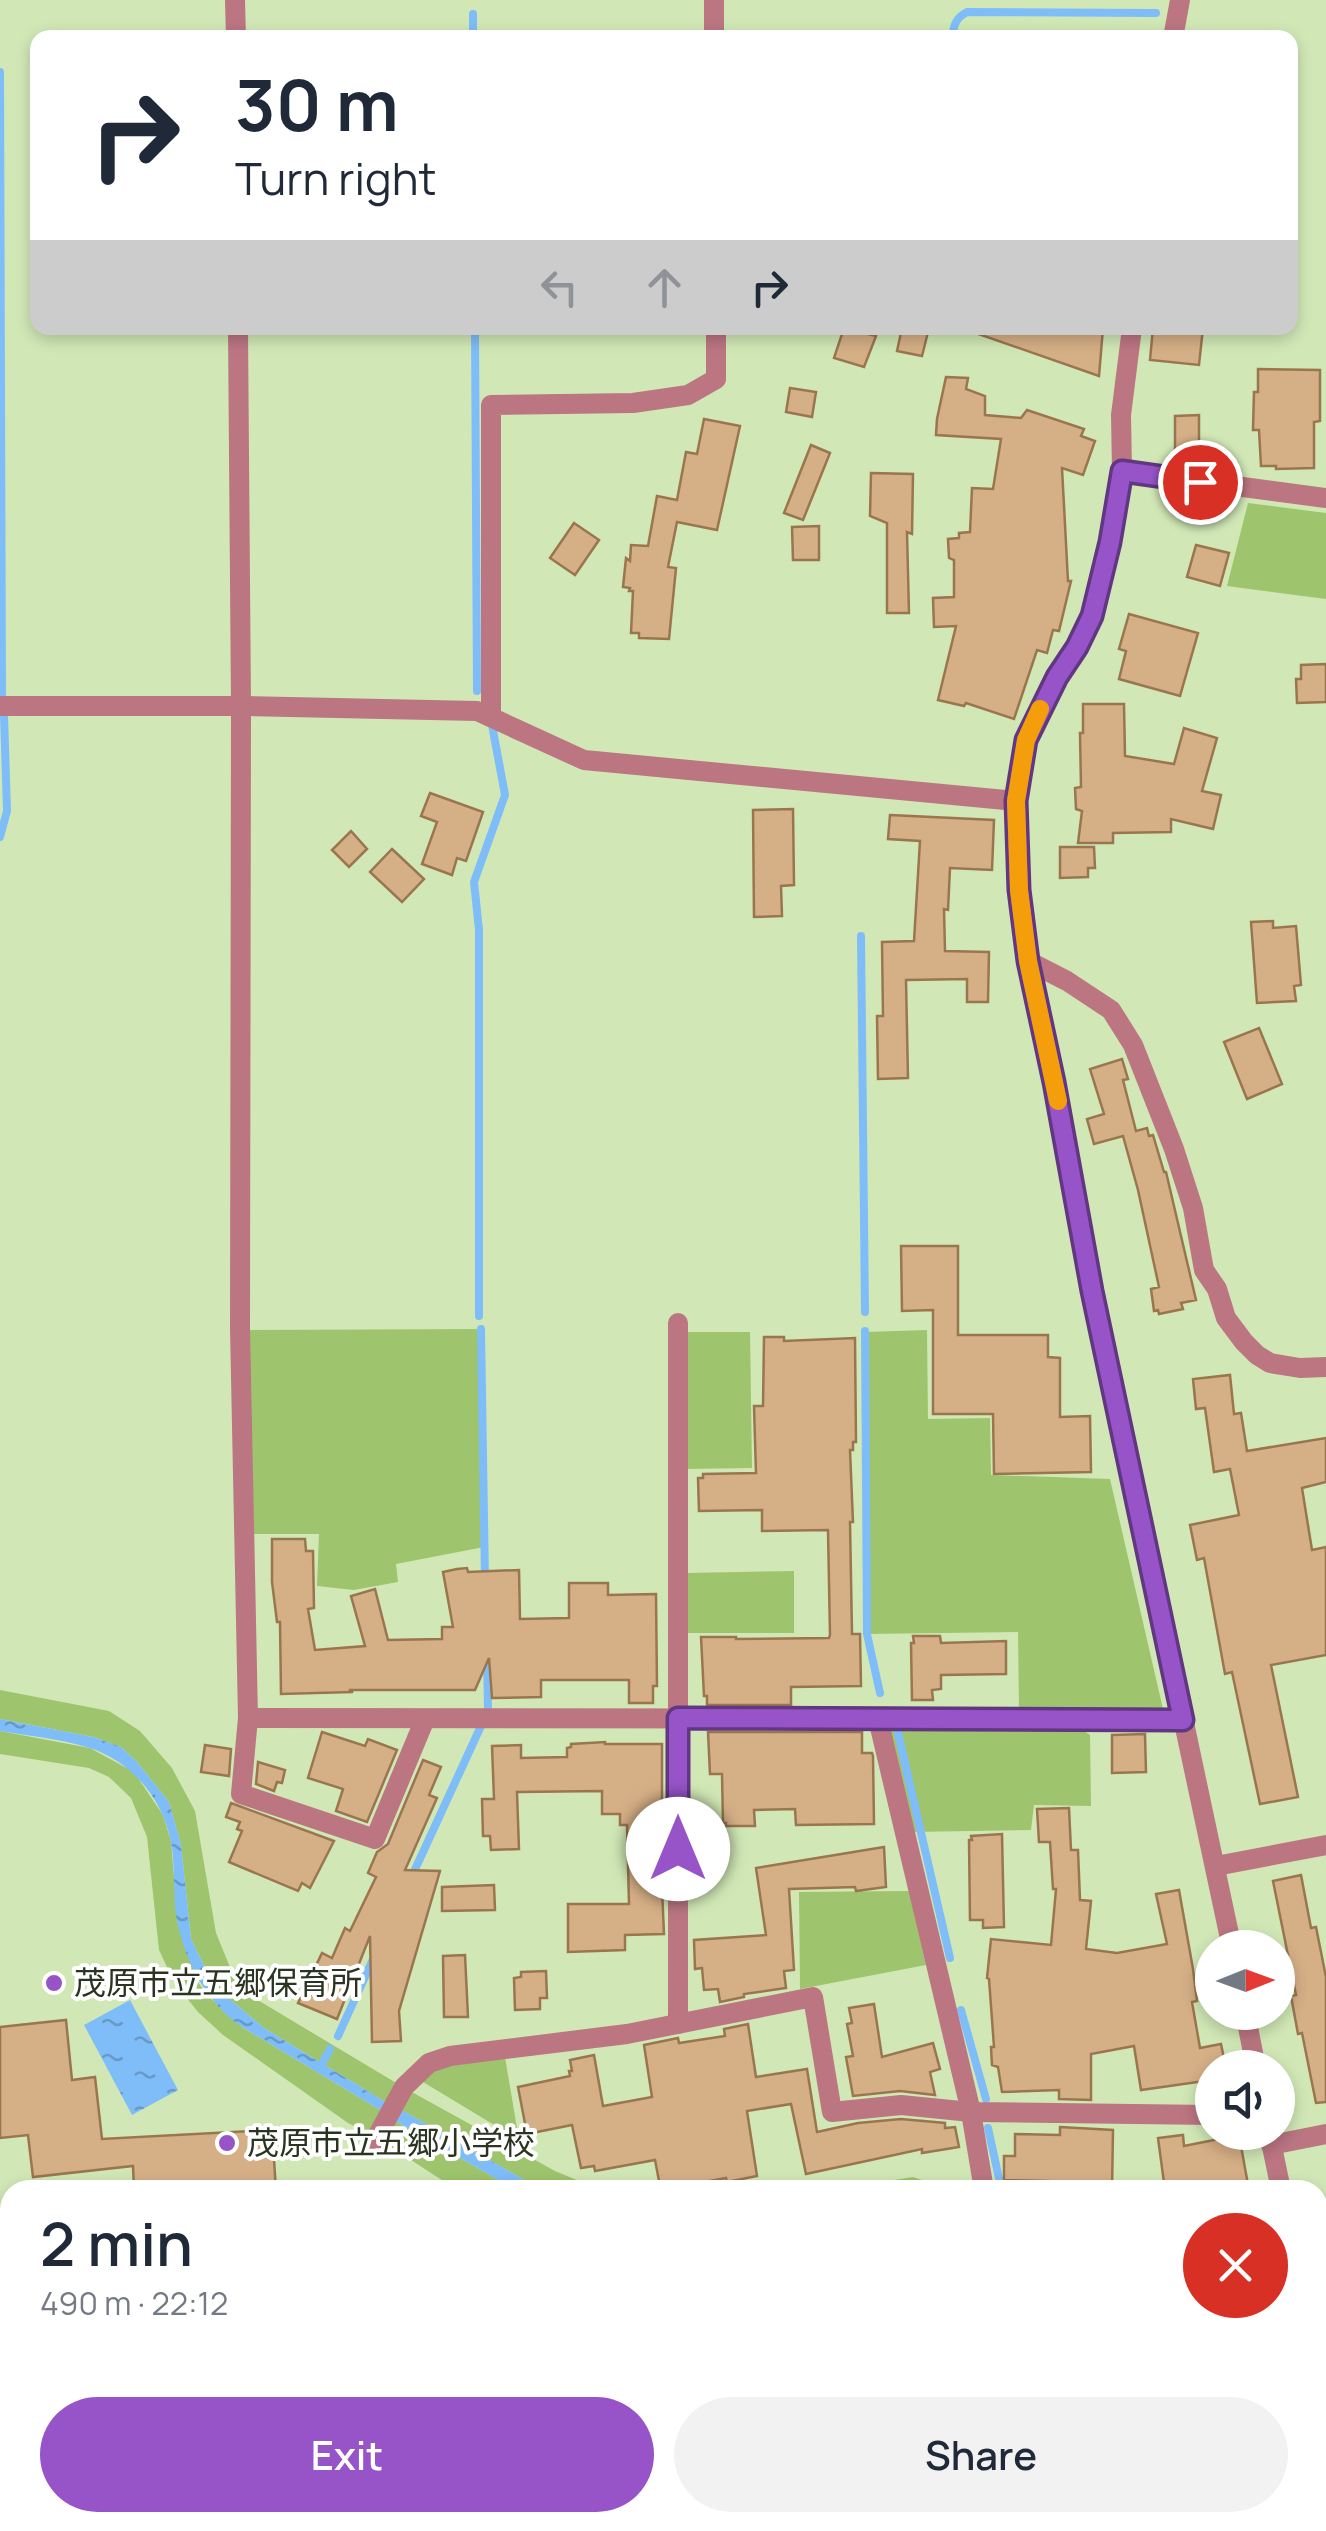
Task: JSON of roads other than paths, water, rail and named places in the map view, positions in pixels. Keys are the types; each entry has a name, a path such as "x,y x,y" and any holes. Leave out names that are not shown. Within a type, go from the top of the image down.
{"street":[{"path":"235,0 236,30"},
{"path":"714,0 714,30"},
{"path":"1174,30 1180,0"},
{"path":"238,335 240,1328 248,1718 241,1794 375,1839 425,1720"},
{"path":"490,716 492,404 633,403 688,395 716,379 716,335"},
{"path":"1131,335 1121,415 1122,471 1092,616 1026,740 1016,801 1019,890 1028,961 1095,1306 1228,1930"},
{"path":"1122,471 1326,498"},
{"path":"0,706 478,710 584,760 1016,801"},
{"path":"1028,961 1111,1010 1133,1045 1194,1208 1204,1270 1217,1289 1226,1318 1244,1342 1270,1363 1326,1367"},
{"path":"678,1323 678,2024"},
{"path":"248,1718 1183,1720"},
{"path":"878,1719 971,2112 982,2180"},
{"path":"1216,1866 1326,1844"},
{"path":"374,2140 404,2088 430,2064 450,2056 627,2034 812,1997 832,2112 901,2105 971,2112 1195,2115"},
{"path":"1295,2137 1326,2134"},
{"path":"1272,2150 1279,2180"}],"water":[{"path":"0,1719 93,1737 121,1747 137,1762 169,1802 181,1845 191,1939 214,1986 264,2028 387,2103 382,2111 242,2027 209,1995 187,1956 178,1926 167,1826 143,1784 105,1754 68,1742 0,1731"},
{"path":"130,2000 178,2090 132,2115 84,2025"},
{"path":"400,2109 524,2180 499,2180 394,2120"}],"waterway":[{"path":"954,30 956,22 967,12 1156,13"},
{"path":"473,14 473,30"},
{"path":"0,72 2,695"},
{"path":"475,335 477,691"},
{"path":"0,837 7,811 4,715"},
{"path":"479,1316 479,930 474,882 505,795 492,725"},
{"path":"861,936 865,1312"},
{"path":"481,1329 485,1580"},
{"path":"865,1331 867,1634 880,1693"},
{"path":"487,1654 488,1711"},
{"path":"412,1876 481,1726"},
{"path":"898,1733 950,1958"},
{"path":"338,2036 374,1957"},
{"path":"961,2010 986,2099"},
{"path":"319,2069 330,2049"},
{"path":"988,2128 999,2180"}],"place":[{"name":"茂原市立五郷保育所","path":"54,1983"},
{"name":"茂原市立五郷小学校","path":"227,2143"}]}
